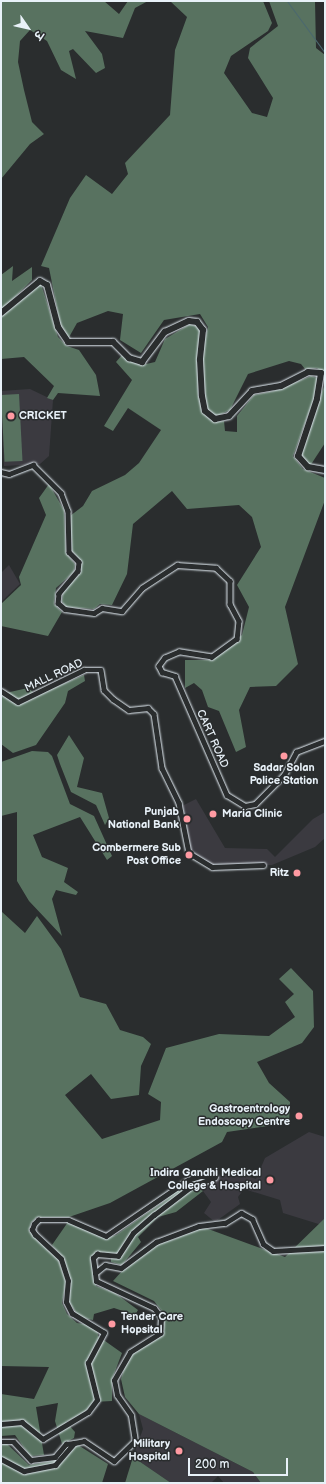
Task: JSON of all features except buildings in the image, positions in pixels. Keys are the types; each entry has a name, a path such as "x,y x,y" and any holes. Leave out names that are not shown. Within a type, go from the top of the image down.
{"highway":[{"path":"1,313 40,281 47,285 58,328 68,342 113,342 129,358 142,362 165,332 189,321 197,322 203,330 200,360 202,396 205,411 215,419 229,416 252,392 281,386 308,372 321,373 323,377 318,398 298,456 308,467 325,470"}],"main road":[{"path":"1,1459 24,1472 55,1466 74,1443 86,1442 105,1458 114,1461 135,1441 131,1415 117,1395 114,1380 125,1357 154,1338 161,1328 157,1310 96,1282 95,1273 105,1265 121,1268 156,1242 199,1226 225,1223 239,1213 249,1216 263,1244 273,1251 325,1248"}],"street":[{"name":"CART ROAD","path":"1,472 9,474 33,465 61,493 68,511 70,552 79,562 78,571 58,594 58,603 65,609 94,613 102,608 122,611 142,588 177,565 216,568 227,577 232,585 230,604 239,621 237,639 212,657 179,652 165,658 159,666 162,672 175,676 227,795 246,806 255,804 284,775 296,752 325,741"},
{"name":"MALL ROAD","path":"1,691 18,702 84,670 100,670 104,690 113,699 129,710 148,708 154,714 162,768 179,803 189,853 212,867 264,864"},
{"path":"1,1424 22,1422 44,1439 88,1412 97,1400 88,1363 104,1333 71,1312 61,1260 35,1235 32,1230 34,1224 38,1220 69,1220 106,1236 188,1180 200,1176 215,1177 192,1186 154,1215 133,1233 118,1256 97,1254 93,1258 95,1273"},
{"path":"1,1442 16,1443 31,1460 55,1457 66,1444 74,1443"}],"shaded area":[{"path":"30,389 53,400 49,456 40,464 4,466 1,391"},
{"path":"9,565 20,584 1,602 1,573"},
{"path":"196,799 225,848 267,849 275,857 313,819 325,812 325,838 315,847 272,865 210,868 186,854 178,808"},
{"name":"Indira Gandhi Medical College & Hospital","path":"309,1132 325,1137 325,1226 283,1213 280,1200 244,1189 238,1197 240,1204 215,1222 204,1213 211,1202 203,1191 207,1185 228,1170 256,1179 265,1158"},
{"path":"139,1414 253,1472 261,1483 224,1483 218,1476 211,1483 171,1483 133,1457 143,1429"}],"green space":[{"path":"1,1 104,1 119,14 128,1 148,1 135,8 123,38 85,31 102,54 105,68 96,73 73,49 69,51 76,79 61,70 47,41 30,30 20,41 18,62 32,122 44,134 30,144 1,179"},
{"path":"170,1 263,1 272,23 268,31 231,56 224,73 252,113 267,117 273,98 248,58 250,48 278,26 269,1 315,1 316,48 325,55 325,375 317,368 305,369 301,364 289,361 248,374 230,410 217,416 208,411 204,396 202,351 208,327 200,314 164,320 141,353 120,340 123,314 108,311 77,323 68,339 62,333 49,268 41,266 70,198 86,175 112,194 128,174 125,163 170,115 175,50 187,17"},
{"path":"13,266 12,281 32,267 32,280 1,311 1,275"},
{"path":"41,284 58,337 67,346 79,350 96,375 100,396 58,393 53,400 47,398 54,386 24,357 1,359 1,316"},
{"path":"190,324 201,328 198,395 205,413 214,422 224,421 225,431 237,432 237,416 254,395 274,391 311,376 317,378 319,385 293,456 303,469 325,478 325,500 285,607 298,664 276,686 250,687 239,710 246,747 236,752 219,711 208,707 202,690 194,683 185,688 185,660 212,660 242,635 249,607 237,585 261,547 252,517 239,505 187,509 172,491 133,524 127,574 112,605 100,604 94,609 65,607 62,601 63,592 79,573 81,561 72,551 70,516 83,506 92,491 125,475 139,463 161,430 128,408 113,431 104,426 132,380 116,362 122,355 142,365 155,362 165,339"},
{"path":"325,384 325,443 310,466 302,459 301,447"},
{"name":"CRICKET","path":"19,394 23,461 5,462 1,395"},
{"path":"49,484 64,510 66,553 75,564 74,572 56,588 54,604 62,612 48,636 1,626 1,604 21,585 19,577 46,515 39,498"},
{"path":"84,675 85,681 68,691 65,703 36,745 13,753 1,744 1,694 28,688 37,695"},
{"path":"69,735 84,758 77,787 102,793 109,818 105,825 96,805 71,792 57,755"},
{"path":"32,751 48,752 52,756 70,804 94,816 112,856 107,860 80,817 33,835 42,857 68,868 64,882 78,892 76,895 56,890 52,899 62,936 29,901 17,881 17,812 1,816 1,762"},
{"path":"1,911 25,933 37,916 61,949 80,997 106,1004 120,1030 143,1037 151,1044 141,1066 139,1095 111,1099 91,1074 65,1095 102,1139 160,1120 161,1102 148,1094 166,1048 219,1034 269,1036 295,1017 285,1002 294,994 279,979 291,968 313,991 314,1027 302,1043 257,1062 269,1083 290,1102 289,1123 227,1132 222,1142 110,1203 69,1217 37,1217 31,1223 29,1231 58,1259 66,1282 62,1303 67,1314 77,1323 97,1326 98,1336 122,1353 112,1379 112,1401 93,1402 85,1412 66,1422 75,1432 74,1438 62,1444 55,1421 58,1403 36,1407 44,1455 30,1456 15,1435 1,1436 1,1394 34,1399 49,1367 1,1366"},
{"path":"194,1178 203,1191 176,1212 158,1217 138,1237 141,1242 122,1265 111,1262 111,1255 104,1252 91,1258 96,1286 115,1293 138,1310 135,1315 114,1308 94,1314 93,1320 79,1317 69,1302 71,1283 62,1257 52,1245 68,1222 106,1238 116,1235 167,1199 180,1184"},
{"path":"325,1218 325,1483 261,1483 253,1472 139,1414 125,1397 121,1379 128,1356 161,1333 165,1315 154,1301 113,1281 144,1247 175,1239 200,1226 285,1257"},
{"path":"6,1443 29,1465 52,1461 78,1445 108,1464 102,1483 1,1483 1,1445"},
{"path":"133,1457 171,1483 125,1483"}],"waterway":[{"path":"287,1 325,53"}],"place":[{"name":"CRICKET","path":"11,416"},
{"name":"Sadar Solan Police Station","path":"284,756"},
{"name":"Maria Clinic","path":"213,814"},
{"name":"Punjab National Bank","path":"187,819"},
{"name":"Combermere Sub Post Office","path":"189,855"},
{"name":"Ritz","path":"297,873"},
{"name":"Gastroentrology Endoscopy Centre","path":"299,1116"},
{"name":"Indira Gandhi Medical College & Hospital","path":"270,1180"},
{"name":"Tender Care Hopsital","path":"112,1324"},
{"name":"Military Hospital","path":"179,1451"}]}
